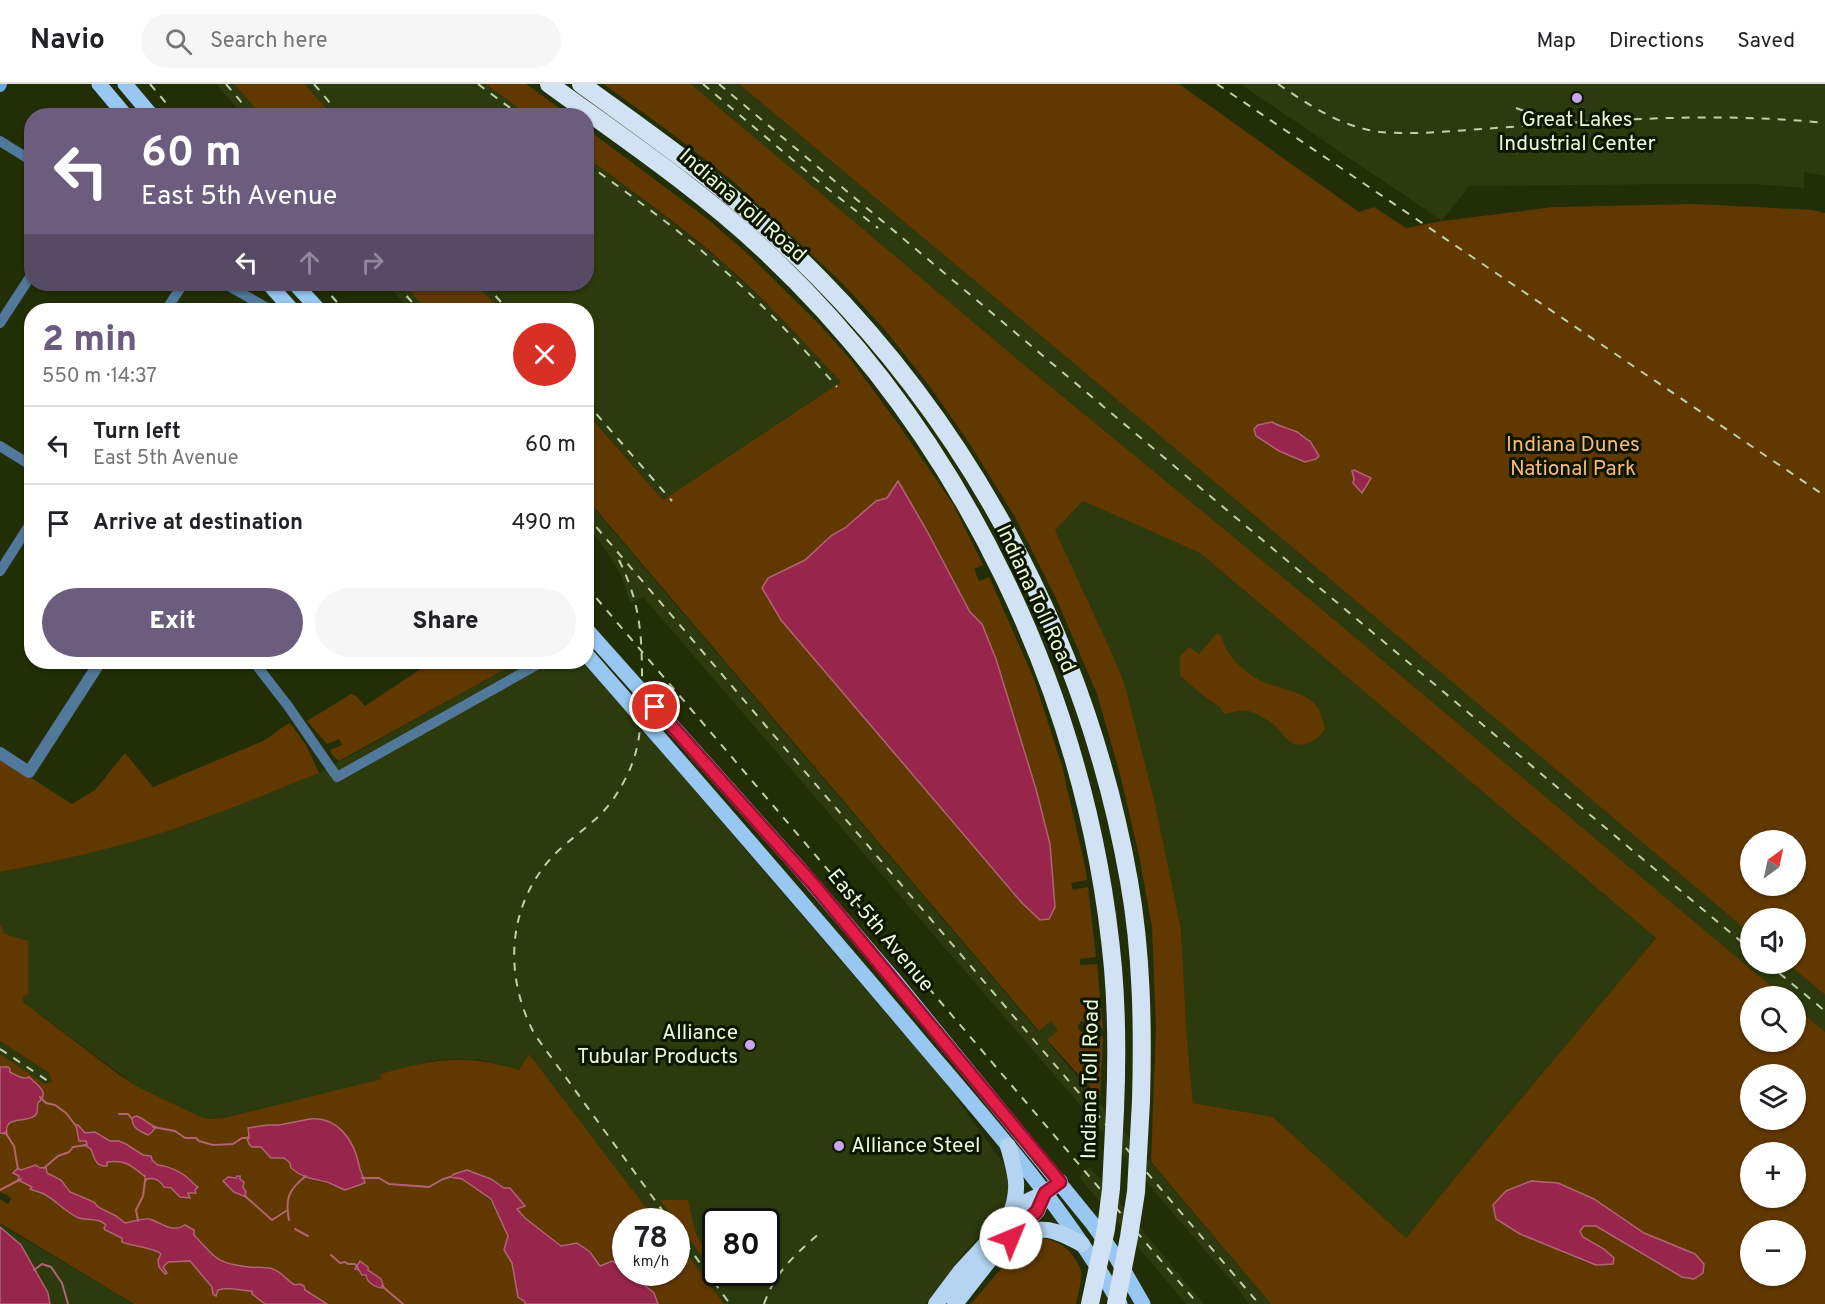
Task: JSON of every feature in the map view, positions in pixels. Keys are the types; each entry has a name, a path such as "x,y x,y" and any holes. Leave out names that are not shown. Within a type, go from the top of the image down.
{"highway":[{"name":"Indiana Toll Road","path":"549,84 581,108"},
{"name":"Indiana Toll Road","path":"581,84 724,190 817,276 895,363 941,424 984,490 1019,555 1070,664 1106,776 1123,852 1135,927 1140,978 1143,1031 1136,1192 1118,1304"},
{"name":"Indiana Toll Road","path":"594,117 713,206 764,250 842,330 881,378 925,439 966,506 1000,570 1047,676 1066,730 1083,790 1094,840 1113,968 1118,1048 1111,1190 1106,1228 1090,1304"},
{"path":"1008,1146 1016,1176 1017,1191 1009,1219"},
{"path":"936,1304 960,1272 1009,1219 1028,1202 1060,1182"},
{"path":"955,1304 971,1282 1037,1211 1045,1193"},
{"path":"1011,1238 1028,1230 1044,1228 1055,1230 1082,1244"}],"main road":[{"path":"99,84 119,108"},
{"path":"125,84 145,108"},
{"path":"275,291 286,303"},
{"path":"302,291 313,303"},
{"name":"East 5th Avenue","path":"594,640 799,868 899,986 1060,1182 1116,1257 1143,1304"},
{"name":"East 5th Avenue","path":"594,663 807,908 1008,1146 1082,1244 1118,1304"}],"street":[{"path":"0,141 24,156"},
{"path":"0,323 24,286"},
{"path":"237,291 259,303"},
{"path":"0,446 24,461"},
{"path":"0,571 24,534"},
{"path":"0,753 29,772 95,669"},
{"path":"259,669 338,777 530,669"}],"shaded area":[{"path":"216,84 234,84 255,108 237,108"},
{"path":"305,84 485,84 518,108 326,108"},
{"path":"691,84 739,84 1064,355 1740,925 1740,960 1319,607 1022,363"},
{"path":"1240,84 1825,84 1825,176 1804,172 1804,188 1755,184 1469,186 1442,221"},
{"path":"594,163 721,261 786,323 841,382 663,500 594,420 594,303 494,303 482,291 594,291"},
{"path":"393,291 410,291 421,303 404,303"},
{"path":"1272,422 1297,432 1310,441 1319,456 1305,462 1279,451 1256,436 1254,429 1258,425"},
{"path":"1352,471 1371,478 1362,493 1353,483"},
{"path":"898,481 970,612 982,624 996,659 1036,789 1050,844 1055,907 1049,919 1040,920 1022,903 781,620 762,588 768,578 805,560 832,535 845,528 876,501 887,498"},
{"path":"1083,501 1200,553 1656,938 1406,1238 1273,1117 1193,1103 1181,929 1155,803 1129,701 1110,649 1055,530"},
{"path":"594,508 1038,1031 1051,1021 1059,1030 1047,1041 1271,1304 1248,1304 1240,1291 643,597 630,603 621,575 594,535"},
{"path":"505,669 590,669 944,1081 1005,1166 1012,1183 1011,1200 1001,1218 966,1250 926,1304 719,1304 705,1286 780,1286 780,1208 702,1208 702,1282 690,1266 690,1208 645,1208 529,1054 519,1070 482,1060 437,1060 380,1074 382,1079 228,1117 211,1119 201,1117 138,1087 23,1002 23,995 27,995 0,940 0,872 122,844 189,824 319,773"},
{"path":"1757,974 1800,974 1825,995 1825,1032 1806,1016 1806,986 1771,986"},
{"path":"0,1041 48,1072 52,1081 45,1084 0,1054"},
{"path":"0,1067 8,1067 10,1072 19,1077 29,1077 43,1092 37,1113 29,1118 13,1121 7,1128 7,1134 0,1133"},
{"path":"136,1116 156,1127 148,1135 142,1132 133,1124 132,1118"},
{"path":"310,1119 329,1122 343,1132 357,1156 365,1183 345,1190 327,1182 308,1178 291,1168 290,1163 284,1158 271,1158 261,1147 252,1147 249,1144 248,1128"},
{"path":"76,1125 85,1133 95,1132 110,1141 119,1141 143,1155 151,1156 158,1165 187,1177 198,1187 195,1190 196,1193 188,1193 190,1198 180,1197 171,1188 164,1187 157,1180 152,1178 145,1182 145,1176 123,1162 107,1162 107,1166 100,1165 91,1149 84,1145 87,1144 86,1141 79,1141"},
{"path":"36,1165 40,1168 46,1167 47,1173 61,1180 70,1192 94,1202 98,1207 125,1223 149,1219 171,1228 185,1225 194,1230 194,1235 222,1261 229,1264 273,1269 295,1285 304,1286 305,1290 327,1304 265,1304 252,1294 252,1291 230,1289 218,1290 216,1296 213,1294 212,1287 190,1261 168,1262 163,1267 167,1273 165,1274 159,1267 158,1260 161,1254 158,1252 122,1242 122,1238 105,1230 106,1225 97,1220 74,1216 49,1197 30,1189 32,1187 18,1180 19,1176 13,1173 18,1168 21,1170"},
{"path":"1090,1167 1204,1304 1186,1304 1079,1177"},
{"path":"467,1170 491,1179 504,1188 510,1188 525,1206 517,1209 525,1218 561,1246 577,1243 590,1252 600,1266 612,1261 612,1286 645,1286 654,1293 658,1304 525,1304 518,1297 512,1263 504,1250 508,1236 491,1199 462,1179 450,1177"},
{"path":"240,1176 244,1182 246,1197 234,1192 223,1181 228,1177 236,1178"},
{"path":"1531,1181 1558,1183 1594,1199 1644,1233 1695,1254 1704,1264 1703,1273 1694,1279 1682,1277 1596,1226 1584,1226 1580,1231 1583,1237 1604,1249 1614,1258 1613,1264 1596,1265 1520,1234 1496,1219 1493,1205 1506,1191"},
{"path":"0,1223 18,1235 134,1304 0,1304"},
{"path":"0,1227 21,1245 48,1293 50,1304 0,1304"},
{"path":"360,1261 381,1279 384,1288 372,1284 366,1275 362,1275 359,1270 355,1269"}],"green space":[{"path":"234,84 305,84 326,108 255,108"},
{"path":"485,84 526,84 559,108 518,108"},
{"path":"604,84 691,84 1022,363 1319,607 1740,960 1740,974 1757,974 1771,986 1740,986 1740,1052 1806,1052 1806,1016 1825,1032 1825,1304 1271,1304 1151,1162 1156,1028 1152,927 1139,855 1120,774 1097,694 1056,598 1015,517 971,446 931,388 886,331 843,284 735,183","holes":["1083,501 1200,553 1656,938 1406,1238 1273,1117 1193,1103 1181,929 1155,803 1123,680 1055,530","1531,1181 1558,1183 1594,1199 1644,1233 1695,1254 1682,1277 1596,1226 1584,1226 1580,1231 1583,1237 1604,1249 1614,1258 1613,1264 1506,1191"]},
{"name":"Indiana Dunes National Park","path":"739,84 1179,84 1359,212 1374,207 1406,228 1442,221 1553,207 1695,204 1813,210 1825,213 1825,995 1800,974 1806,974 1806,908 1740,908 1740,925"},
{"path":"594,134 705,217 748,254 820,325 851,360 953,504 983,565 974,569 979,581 989,577 1034,679 1062,766 1085,866 1087,880 1071,883 1073,890 1088,887 1096,957 1080,959 1080,965 1097,964 1103,1029 1081,1021 1077,1028 1082,1032 1103,1037 1100,1098 1047,1040 1058,1030 1051,1021 1039,1031 594,507 594,421 663,500 841,382 768,304 705,247 594,163","holes":["898,482 970,612 982,624 996,659 1036,789 1040,920 1022,903 781,620 762,588 768,578 805,560 832,535 845,528 876,501 887,498"]},
{"path":"410,291 482,291 494,303 421,303"},
{"path":"1217,633 1222,637 1228,652 1252,676 1297,693 1317,706 1325,729 1318,737 1309,743 1294,744 1270,722 1252,712 1224,714 1220,707 1180,676 1180,656 1189,647 1199,654"},
{"path":"420,669 505,669 339,761 330,750 342,745 339,739 327,744 307,721 351,694 365,706"},
{"path":"290,723 306,745 319,773 168,831 96,851 0,872 0,758 72,804 95,790 125,753 153,787 263,741"},
{"path":"0,924 5,934 28,941 28,995 23,996 23,1002 122,1077 201,1117 211,1119 228,1117 381,1079 380,1074 433,1062 482,1061 519,1070 529,1054 646,1208 612,1208 612,1267 600,1267 590,1252 577,1243 561,1246 525,1218 517,1209 525,1206 490,1179 469,1171 460,1172 451,1176 474,1185 494,1206 508,1236 504,1250 512,1263 518,1297 525,1304 327,1304 305,1290 304,1286 289,1281 272,1269 220,1262 194,1235 194,1230 159,1225 147,1219 125,1223 70,1192 61,1180 47,1173 44,1166 40,1168 36,1165 21,1170 18,1168 20,1176 18,1180 44,1194 70,1213 80,1218 103,1223 106,1225 106,1230 116,1234 132,1246 157,1250 161,1254 163,1267 168,1262 190,1261 212,1287 213,1294 218,1294 221,1288 252,1291 252,1294 265,1304 134,1304 0,1223 0,1199 8,1204 11,1199 0,1192 0,1133 10,1123 37,1113 42,1089 29,1078 22,1078 10,1072 8,1067 0,1067 0,1054 45,1084 52,1081 48,1072 0,1041","holes":["319,1119 358,1159 359,1168 363,1174 359,1186 336,1187 299,1175 284,1158 277,1159 249,1136 252,1128","76,1125 85,1133 110,1141 119,1141 143,1155 151,1156 158,1165 167,1165 195,1190 187,1193 189,1198 182,1196 164,1187 156,1179 149,1178 146,1181 145,1176 129,1163 121,1160 106,1162 93,1155"]},
{"path":"660,1200 688,1200 690,1208 666,1208"},
{"path":"690,1209 695,1232 702,1245 702,1256 690,1240"},
{"path":"1034,1238 1048,1239 1059,1244 1069,1251 1077,1262 1081,1275 1076,1304 971,1304 1018,1249"},
{"path":"690,1258 702,1274 702,1286 711,1286 724,1304 658,1304 654,1293 646,1286 690,1286"}],"waterway":[{"path":"40,1097 46,1103 55,1105 66,1113 76,1126"},
{"path":"119,1114 128,1114 132,1119"},
{"path":"153,1127 175,1131 185,1138 196,1138 213,1145 233,1144 242,1138 249,1138"},
{"path":"5,1132 14,1146 18,1169"},
{"path":"44,1168 73,1147 87,1145"},
{"path":"289,1220 287,1206 289,1195 306,1176"},
{"path":"362,1178 379,1178 389,1184 429,1187 450,1177"},
{"path":"0,1190 21,1179"},
{"path":"138,1221 136,1210 143,1196 145,1181"},
{"path":"245,1196 272,1220 286,1211"},
{"path":"295,1229 308,1236"},
{"path":"331,1255 340,1263 355,1264 358,1268"},
{"path":"34,1270 42,1264 51,1267 62,1283 68,1304"},
{"path":"382,1286 403,1304"}],"railway":[{"path":"150,84 170,108"},
{"path":"226,84 246,108"},
{"path":"314,84 334,108"},
{"path":"478,84 510,108"},
{"path":"703,84 819,182 878,228"},
{"path":"719,84 1740,941"},
{"path":"1217,84 1825,496"},
{"path":"1278,84 1339,120 1380,132 1422,133 1674,118 1775,119 1825,123"},
{"path":"1516,108 1541,117 1556,119"},
{"path":"594,169 670,225 734,279 780,324 837,387"},
{"path":"327,291 338,303"},
{"path":"402,291 413,303"},
{"path":"491,291 502,303"},
{"path":"594,411 672,501"},
{"path":"594,524 1259,1304"},
{"path":"619,560 636,604 640,633 642,663 638,743 629,771 606,809 552,857 537,877 518,920 515,967 518,990 535,1035 661,1208"},
{"path":"594,595 1198,1304"},
{"path":"1780,974 1825,1011"},
{"path":"0,1049 51,1083"},
{"path":"764,1304 774,1281 781,1272 795,1255 822,1231"},
{"path":"690,1249 730,1304"}],"place":[{"name":"Great Lakes Industrial Center","path":"1577,98"},
{"name":"Alliance Tubular Products","path":"750,1045"},
{"name":"Alliance Steel","path":"839,1146"}],"route":[{"path":"655,707 815,886 1060,1182 1045,1193 1037,1211 1011,1238"}]}
